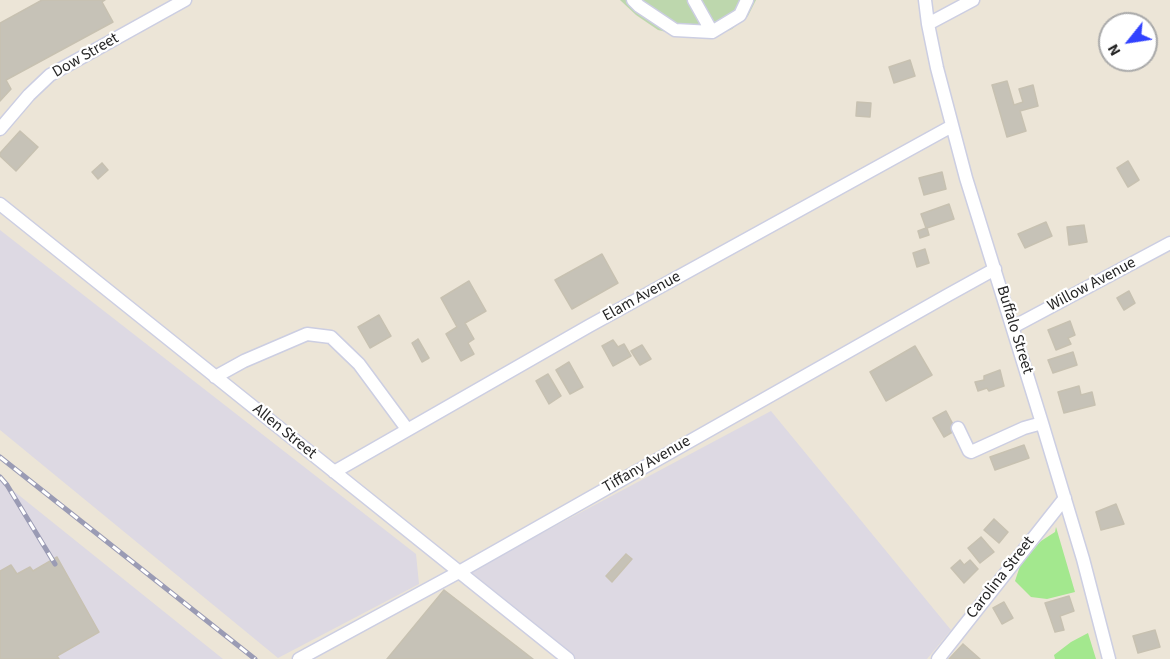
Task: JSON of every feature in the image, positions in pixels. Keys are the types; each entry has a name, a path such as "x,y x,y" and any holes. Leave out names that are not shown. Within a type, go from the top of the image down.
{"street":[{"name":"Dow Street","path":"0,129 29,95 50,75 185,0"},
{"path":"633,0 675,30 712,32 740,15 747,0"},
{"path":"694,0 712,32"},
{"name":"Buffalo Street","path":"925,0 937,68 966,177 1065,498 1109,659"},
{"path":"928,24 973,0"},
{"name":"Elam Avenue","path":"334,472 589,326 952,126"},
{"name":"Allen Street","path":"0,204 568,659"},
{"name":"Willow Avenue","path":"1013,327 1170,243"},
{"name":"Tiffany Avenue","path":"299,659 459,572 995,269"},
{"path":"215,377 244,361 307,334 332,337 359,364 407,429"},
{"path":"958,428 971,452 1024,428 1042,423"},
{"name":"Carolina Street","path":"938,659 1065,498"}],"shaded area":[{"path":"0,230 416,554 419,584 278,658 0,430"},
{"path":"771,411 951,630 927,659 576,659 469,572"},
{"path":"0,480 223,659 0,659"}],"green space":[{"path":"620,0 756,0 748,16 732,29 712,38 691,38 658,30 636,15"},
{"path":"1056,527 1075,592 1047,599 1031,597 1015,581 1021,563 1041,541 1055,532"},
{"path":"1088,633 1096,659 1055,659 1054,655"}],"building":[{"path":"42,0 105,0 102,2 113,22 6,80 11,89 0,101 0,23"},
{"path":"910,60 915,76 894,83 889,67"},
{"path":"1007,81 1014,105 1023,102 1019,89 1033,85 1038,106 1020,111 1026,131 1007,137 992,85"},
{"path":"857,102 871,103 870,117 856,116"},
{"path":"20,131 38,147 16,171 0,156 0,153"},
{"path":"1128,161 1139,180 1128,187 1117,168"},
{"path":"102,163 108,170 98,179 92,172"},
{"path":"942,172 946,189 924,195 919,178"},
{"path":"949,204 954,219 927,228 929,235 920,238 918,231 926,228 921,214"},
{"path":"1046,222 1052,236 1025,248 1018,234"},
{"path":"1084,225 1087,242 1069,245 1067,227"},
{"path":"925,249 929,263 917,267 913,253"},
{"path":"602,254 618,283 572,309 555,280"},
{"path":"469,281 486,311 465,323 474,339 468,343 474,354 461,361 446,334 457,327 441,298"},
{"path":"1129,291 1135,303 1124,310 1117,298"},
{"path":"379,315 391,336 370,348 358,327"},
{"path":"1070,321 1075,335 1068,338 1071,344 1056,350 1048,330"},
{"path":"418,339 429,358 422,362 412,343"},
{"path":"613,340 618,347 624,344 631,356 613,366 602,346"},
{"path":"642,345 651,359 640,365 631,351"},
{"path":"915,346 932,375 886,401 870,372"},
{"path":"1073,352 1077,365 1053,373 1048,360"},
{"path":"569,362 583,387 570,394 556,370"},
{"path":"1000,370 1004,386 989,391 987,388 978,391 975,382 984,380 984,376"},
{"path":"548,374 561,396 549,404 536,381"},
{"path":"1079,386 1081,395 1092,392 1095,405 1064,413 1058,392"},
{"path":"946,411 956,430 944,437 933,418"},
{"path":"1024,445 1029,458 995,470 990,457"},
{"path":"1116,504 1124,524 1101,530 1096,512"},
{"path":"994,519 1008,532 999,543 984,530"},
{"path":"981,537 994,552 980,563 968,548"},
{"path":"626,554 632,559 612,582 606,576"},
{"path":"57,557 99,632 57,656 59,659 0,659 0,571 11,565 17,574 30,567 33,571"},
{"path":"960,560 964,565 970,560 978,569 964,583 951,568"},
{"path":"444,590 533,659 387,659"},
{"path":"1069,596 1074,611 1060,616 1064,630 1055,632 1045,603"},
{"path":"1004,602 1013,618 1002,624 993,608"},
{"path":"1155,630 1160,647 1138,653 1133,636"},
{"path":"963,644 980,659 949,659"}],"railway":[{"path":"0,457 255,659"},
{"path":"0,477 55,564"}]}
